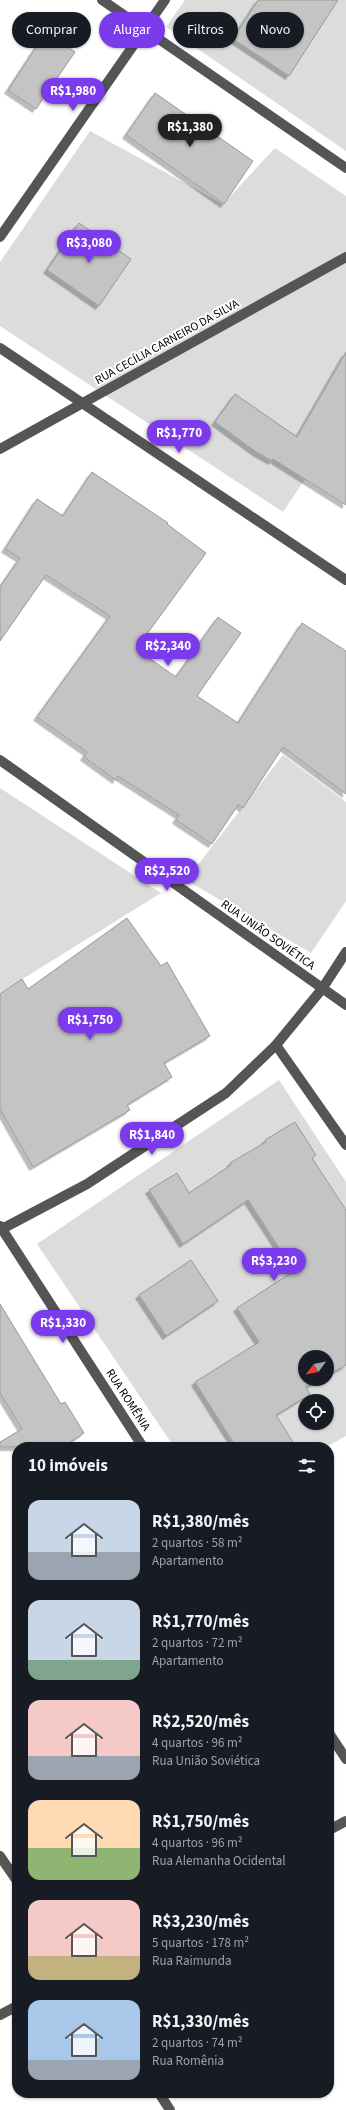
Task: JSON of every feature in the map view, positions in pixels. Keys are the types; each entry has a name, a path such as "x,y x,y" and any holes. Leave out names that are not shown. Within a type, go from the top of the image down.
{"street":[{"path":"102,0 119,12"},
{"path":"157,12 165,0"},
{"path":"165,44 346,168"},
{"path":"0,237 131,48"},
{"name":"RUA CECÍLIA CARNEIRO DA SILVA","path":"0,449 346,257"},
{"path":"0,348 346,580"},
{"name":"RUA UNIÃO SOVIÉTICA","path":"0,760 346,1006"},
{"path":"1,1228 87,1184 220,1098 276,1045 322,989 346,952"},
{"path":"276,1045 346,1144"},
{"name":"RUA ROMÊNIA","path":"1,1228 140,1442"},
{"path":"334,1741 346,1759"},
{"path":"334,1827 346,1821"},
{"path":"0,1856 12,1874"},
{"path":"0,2016 12,2009"},
{"path":"162,2098 170,2110"}],"shaded area":[{"path":"185,0 346,0 346,151 196,48 238,48 238,12 177,12"},
{"path":"173,17 173,32 166,27"},
{"path":"90,131 223,204 275,148 346,196 346,418 283,512 0,326 0,262"},
{"path":"283,755 346,802 346,901 311,953 186,880"},
{"path":"0,788 161,893 0,993"},
{"path":"279,1080 346,1182 346,1436 334,1442 171,1442 37,1244"}],"building":[{"path":"258,0 338,0 289,76 247,48 304,48 304,12 250,12"},
{"path":"246,19 246,48 238,42 238,31"},
{"path":"36,48 69,48 75,52 36,109 8,90"},
{"path":"155,93 253,161 224,204 126,135"},
{"path":"79,223 131,259 99,306 47,270"},
{"path":"346,352 346,505 273,459 272,461 256,452 215,422 235,394 297,437"},
{"path":"92,472 168,523 167,524 206,553 136,649 176,677 218,617 241,633 197,696 238,723 302,623 346,651 346,794 283,747 243,808 238,805 212,844 176,820 179,815 118,776 116,780 84,757 87,752 37,717 110,616 46,575 0,641 0,587 20,558 5,549 37,499 63,516"},
{"path":"127,918 161,966 167,962 210,1036 164,1063 172,1077 127,1105 130,1110 33,1167 0,1109 0,994 22,979 28,989"},
{"path":"295,1122 316,1155 312,1158 346,1210 346,1365 334,1372 334,1350 298,1350 298,1386 308,1386 306,1387 310,1394 298,1394 298,1401 276,1415 293,1442 233,1442 195,1382 259,1342 237,1308 294,1271 248,1200 183,1244 149,1190 177,1173 189,1193 231,1165 230,1163 266,1142 265,1140"},
{"path":"191,1260 218,1301 166,1336 139,1295"},
{"path":"0,1304 61,1404 65,1402 84,1433 70,1442 12,1442 12,1447 0,1447 0,1442 22,1429 0,1393"}]}
